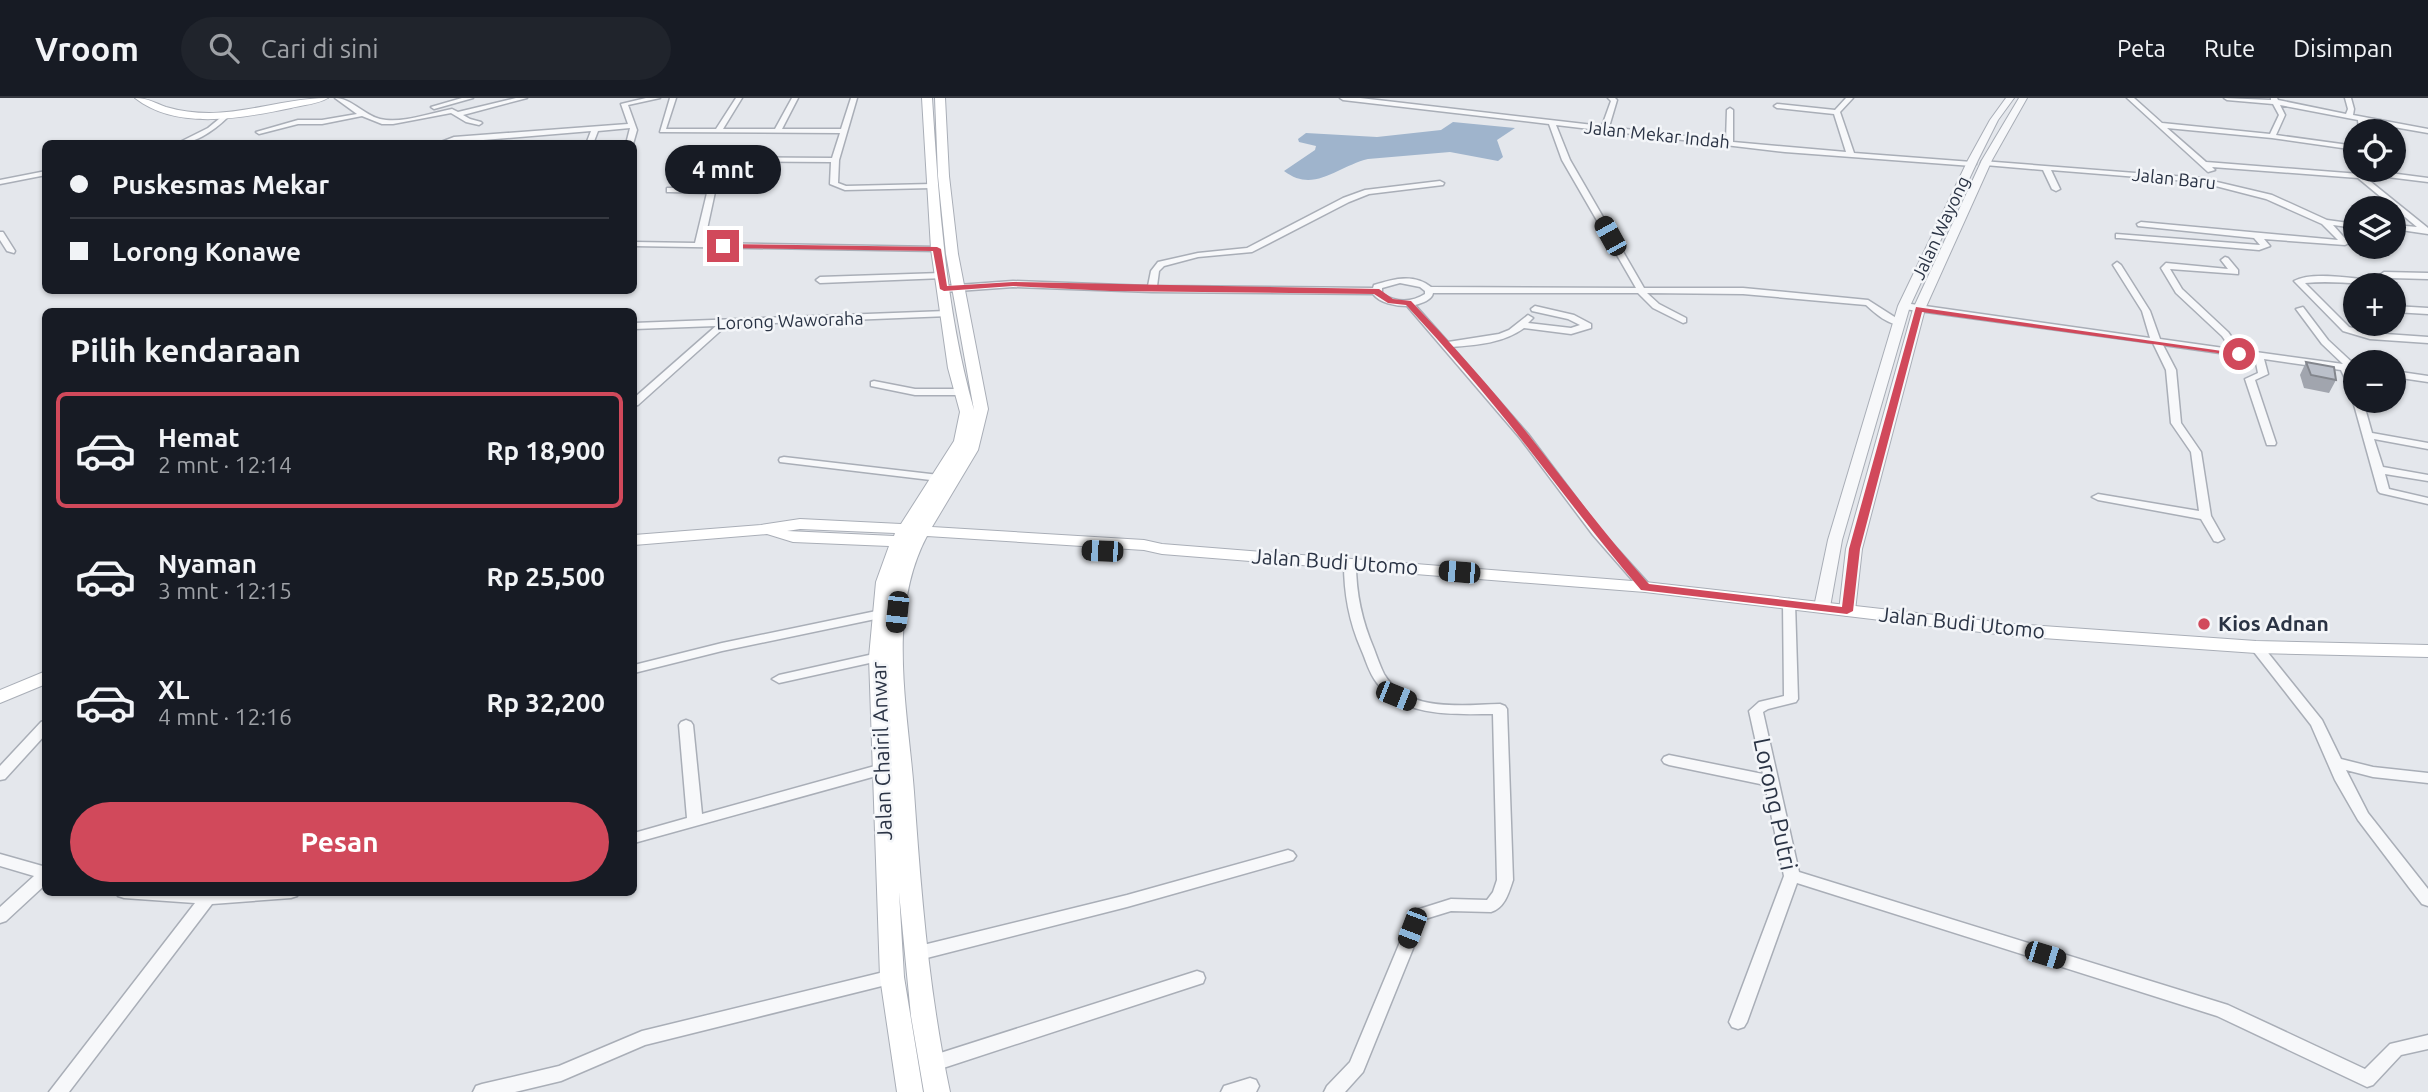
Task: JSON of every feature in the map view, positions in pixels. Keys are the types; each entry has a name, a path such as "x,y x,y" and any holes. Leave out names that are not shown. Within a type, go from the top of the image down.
{"main road":[{"path":"140,98 158,108 183,115 228,116 323,98"},
{"path":"155,98 186,110 207,113 241,110 306,98"},
{"name":"Jalan Chairil Anwar","path":"910,1092 892,977 896,846 895,631 911,536 962,466 980,425 981,409 937,249 932,186 934,102"},
{"name":"Jalan Chairil Anwar","path":"934,102 952,263 947,284 946,314 967,412 964,433 885,582 878,657 882,769 937,1092"},
{"name":"Jalan Budi Utomo","path":"637,540 761,530 793,537 911,536 1124,552 1162,549 1645,587 2014,630 2256,647 2428,651"},
{"path":"0,697 42,679"}],"street":[{"path":"338,98 360,115 386,123 452,111 468,121 479,123"},
{"path":"437,113 432,108 470,98"},
{"path":"459,114 524,98"},
{"path":"630,140 633,126 624,104 657,98"},
{"path":"673,98 662,131 844,131"},
{"path":"718,131 739,98"},
{"path":"777,131 795,98"},
{"path":"854,98 835,160 834,184 838,187 932,186"},
{"name":"Jalan Mekar Indah","path":"1343,98 1552,124 1851,156 1979,164"},
{"path":"1417,107 1426,98"},
{"path":"1605,129 1614,100 1611,98"},
{"path":"1837,112 1850,98"},
{"name":"Jalan Wayong","path":"1847,611 1854,549 1919,309 1979,164 1994,120 2010,98"},
{"name":"Jalan Wayong","path":"1822,607 1835,540 1904,306 1979,164 2010,122 2023,98"},
{"path":"2130,98 2228,185 2239,200"},
{"path":"2227,98 2276,100 2361,119"},
{"path":"2348,98 2351,109 2349,116"},
{"path":"2272,136 2282,115 2276,100"},
{"path":"1777,106 1837,112"},
{"path":"1729,143 1730,110"},
{"path":"1837,112 1851,156"},
{"path":"259,132 298,122 322,122 360,115"},
{"path":"187,140 228,116"},
{"path":"1994,120 2010,122"},
{"path":"1552,124 1566,160 1642,296 1683,320"},
{"path":"2162,125 2343,146"},
{"path":"451,140 633,126"},
{"path":"2406,127 2428,131"},
{"path":"591,140 596,128"},
{"path":"549,140 554,131"},
{"path":"680,159 835,160"},
{"name":"Jalan Baru","path":"1979,164 2177,177 2228,185 2295,207 2325,222 2343,224"},
{"path":"2205,164 2343,176"},
{"path":"2046,168 2056,189"},
{"path":"0,182 42,174"},
{"path":"2406,176 2428,180"},
{"path":"2366,182 2427,230"},
{"path":"1152,289 1155,271 1161,264 1198,255 1249,250 1346,200 1368,192 1440,183"},
{"path":"670,190 699,189 710,192 699,245"},
{"path":"2141,224 2345,243 2325,222"},
{"path":"2406,228 2427,230"},
{"path":"0,234 11,251"},
{"path":"2119,236 2265,248 2256,236"},
{"path":"637,244 937,249"},
{"path":"2225,260 2235,272 2179,266 2165,268 2179,291 2225,334 2239,354"},
{"path":"2117,265 2146,311 2157,343 2171,370 2176,423 2199,461 2204,516 2218,539"},
{"path":"2406,275 2428,276"},
{"path":"820,280 1152,289 1376,291 1391,301 1409,303 1425,299 1429,290"},
{"path":"1376,291 1382,284 1400,280 1423,285 1429,290 1742,291 1868,303 1883,316 1899,323"},
{"path":"2343,281 2298,281 2343,326"},
{"path":"1448,345 1498,338 1523,325 1535,309 1534,291"},
{"path":"1409,303 1524,436 1597,533 1645,587"},
{"path":"1904,306 2343,368"},
{"path":"1523,325 1571,331 1587,328 1582,321 1535,309"},
{"path":"2300,309 2343,361"},
{"path":"2406,310 2428,311"},
{"name":"Lorong Waworaha","path":"637,326 946,314"},
{"path":"637,400 724,323"},
{"path":"2370,336 2428,340"},
{"path":"2259,356 2263,374 2250,379 2271,443"},
{"path":"2406,376 2428,379"},
{"path":"874,384 915,392 962,393"},
{"path":"2362,413 2384,491 2428,501"},
{"path":"2368,435 2428,446"},
{"path":"784,460 939,478"},
{"path":"2380,470 2428,478"},
{"path":"2098,497 2204,516"},
{"path":"1334,1092 1357,1067 1419,915 1451,905 1491,906 1500,895 1505,880 1500,709 1438,708 1414,704 1396,696 1382,681 1360,633 1350,600 1350,564"},
{"name":"Lorong Putri","path":"1738,1022 1792,876 1756,711 1764,705 1791,699 1789,603"},
{"path":"637,668 722,647 881,614"},
{"path":"2256,647 2318,723 2344,785 2428,900"},
{"path":"779,679 878,657"},
{"path":"686,725 695,821"},
{"path":"0,775 42,729"},
{"path":"1669,760 1770,781"},
{"path":"2336,763 2374,772 2428,778"},
{"path":"637,837 882,769"},
{"path":"915,954 1127,901 1288,856"},
{"path":"0,860 42,873"},
{"path":"1792,876 2222,1010 2365,1086 2396,1049 2428,1042"},
{"path":"0,917 42,878"},
{"path":"180,896 236,896"},
{"path":"58,1092 208,898"},
{"path":"482,1092 561,1073 642,1038 892,977"},
{"path":"931,1063 1197,978"},
{"path":"1230,1092 1250,1086"}],"water":[{"path":"1453,122 1515,128 1497,140 1503,157 1498,161 1450,152 1368,159 1316,179 1306,180 1284,171 1315,150 1316,146 1299,142 1298,139 1306,133 1377,137 1441,130"}],"building":[{"path":"2306,362 2334,367 2336,380 2311,375"}],"place":[{"name":"Kios Adnan","path":"2204,624"}],"route":[{"path":"723,246 937,249 944,289 1013,284 1111,288 1376,291 1378,295 1391,301 1409,303 1448,345 1524,436 1597,533 1645,587 1847,611 1854,549 1919,309 2239,354"}]}
